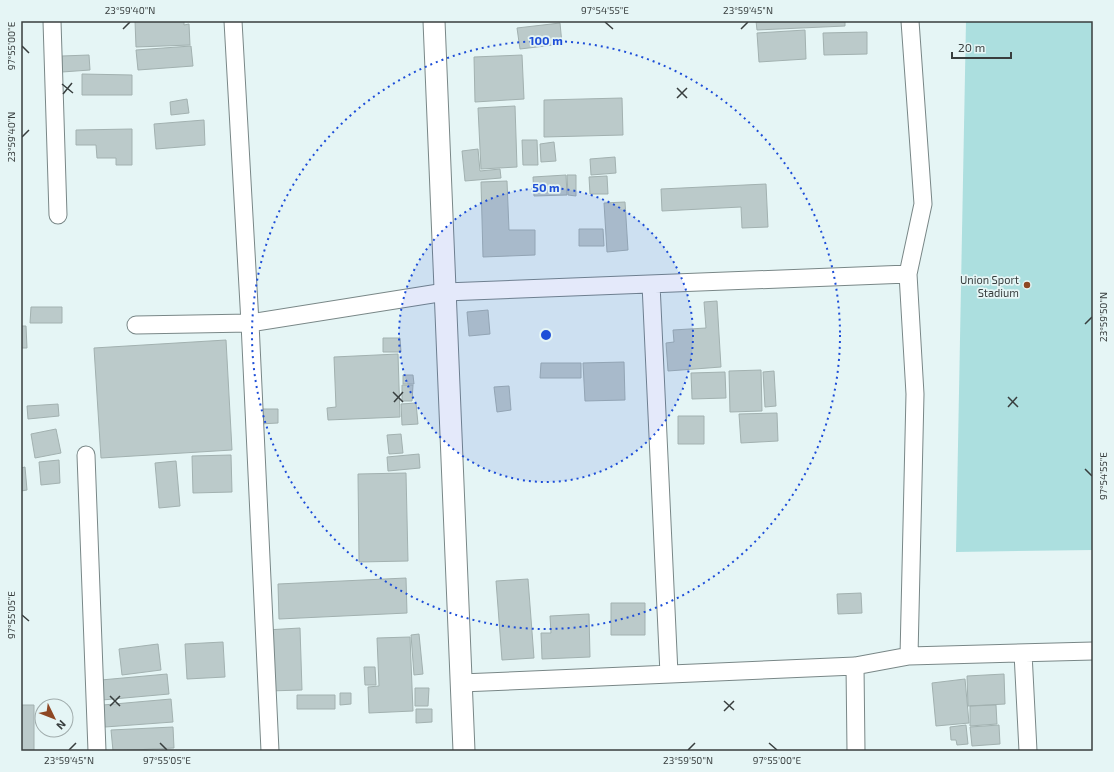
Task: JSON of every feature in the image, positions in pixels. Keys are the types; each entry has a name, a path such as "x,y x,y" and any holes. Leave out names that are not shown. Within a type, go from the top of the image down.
{"street":[{"path":"52,21 58,215"},
{"path":"233,21 250,323 270,751"},
{"path":"434,21 464,751"},
{"path":"909,656 914,394 908,274 923,204 910,21"},
{"path":"136,325 250,323 445,292 908,274"},
{"path":"651,284 669,674"},
{"path":"86,455 97,751"},
{"path":"461,683 855,666 909,656 1093,651"},
{"path":"1023,653 1028,751"},
{"path":"855,666 856,751"}],"shaded area":[{"name":"Union Sport Stadium","path":"966,21 1093,21 1093,550 956,552"}],"building":[{"path":"135,21 184,21 184,25 189,24 190,45 136,47"},
{"path":"756,21 845,21 845,26 757,30"},
{"path":"560,23 562,44 520,49 517,28"},
{"path":"805,30 806,59 759,62 757,33"},
{"path":"867,32 867,54 824,55 823,33"},
{"path":"191,46 193,66 138,70 136,50"},
{"path":"89,55 90,70 62,72 62,56"},
{"path":"522,55 524,99 475,102 474,57"},
{"path":"82,74 132,75 132,95 82,95"},
{"path":"622,98 623,135 544,137 544,100"},
{"path":"187,99 189,113 171,115 170,102"},
{"path":"515,106 517,167 481,169 478,108"},
{"path":"204,120 205,145 156,149 154,124"},
{"path":"132,129 132,165 116,165 116,158 97,158 96,145 76,145 76,130"},
{"path":"522,140 537,140 538,165 523,165"},
{"path":"554,142 556,161 541,162 540,144"},
{"path":"478,149 480,171 500,169 501,178 465,181 462,151"},
{"path":"615,157 616,173 591,175 590,159"},
{"path":"566,175 567,195 534,196 533,177"},
{"path":"567,175 576,175 576,196 568,195"},
{"path":"607,176 608,194 590,194 589,177"},
{"path":"507,181 509,230 535,230 535,255 483,257 481,182"},
{"path":"766,184 768,227 742,228 741,207 662,211 661,189"},
{"path":"625,202 628,250 607,252 604,203"},
{"path":"579,229 603,229 604,246 579,246"},
{"path":"717,301 721,367 668,371 666,343 674,342 673,330 706,328 704,302"},
{"path":"31,307 62,307 62,323 30,323"},
{"path":"488,310 490,334 469,336 467,312"},
{"path":"21,326 26,326 27,348 21,348"},
{"path":"383,338 400,338 401,352 383,352"},
{"path":"226,340 232,450 101,458 94,348"},
{"path":"398,354 400,417 328,420 327,408 336,407 334,357"},
{"path":"624,362 625,400 585,401 583,363"},
{"path":"541,363 581,363 581,378 540,378"},
{"path":"761,370 762,411 730,412 729,371"},
{"path":"774,371 776,406 765,407 763,372"},
{"path":"725,372 726,398 692,399 691,373"},
{"path":"403,375 413,375 414,384 403,384"},
{"path":"402,385 413,385 412,401 402,401"},
{"path":"509,386 511,410 497,412 494,387"},
{"path":"416,403 418,424 402,425 401,404"},
{"path":"58,404 59,416 28,419 27,406"},
{"path":"258,409 278,409 278,423 259,424"},
{"path":"777,413 778,441 741,443 739,414"},
{"path":"678,416 704,416 704,444 678,444"},
{"path":"56,429 61,453 35,458 31,434"},
{"path":"401,434 403,453 389,454 387,435"},
{"path":"419,454 420,468 388,471 387,457"},
{"path":"231,455 232,492 193,493 192,456"},
{"path":"59,460 60,483 41,485 39,462"},
{"path":"176,461 180,506 159,508 155,463"},
{"path":"25,467 27,490 21,491 21,468"},
{"path":"406,473 408,561 359,562 358,474"},
{"path":"406,578 407,613 279,619 278,584"},
{"path":"528,579 534,658 502,660 496,581"},
{"path":"861,593 862,613 838,614 837,594"},
{"path":"611,603 645,603 645,635 611,635"},
{"path":"589,614 590,657 542,659 541,633 551,633 550,616"},
{"path":"300,628 302,690 268,691 266,630"},
{"path":"419,634 423,674 414,675 411,635"},
{"path":"410,637 413,711 369,713 368,687 379,686 377,638"},
{"path":"223,642 225,677 187,679 185,644"},
{"path":"158,644 161,670 122,675 119,649"},
{"path":"364,667 375,667 376,685 365,685"},
{"path":"167,674 169,694 102,700 101,680"},
{"path":"1004,674 1005,704 968,706 967,676"},
{"path":"965,679 969,723 936,726 932,683"},
{"path":"415,688 429,688 428,706 415,706"},
{"path":"340,693 351,693 351,704 340,705"},
{"path":"297,695 335,695 335,709 297,709"},
{"path":"171,699 173,722 105,727 103,705"},
{"path":"21,705 34,705 34,751 21,751"},
{"path":"996,705 997,724 970,726 970,706"},
{"path":"416,709 432,709 432,722 416,723"},
{"path":"966,725 968,744 957,745 956,740 951,740 950,727"},
{"path":"999,725 1000,744 972,746 970,727"},
{"path":"173,727 174,748 113,751 111,730"}],"place":[{"name":"Union Sport Stadium","path":"1027,285"}]}
